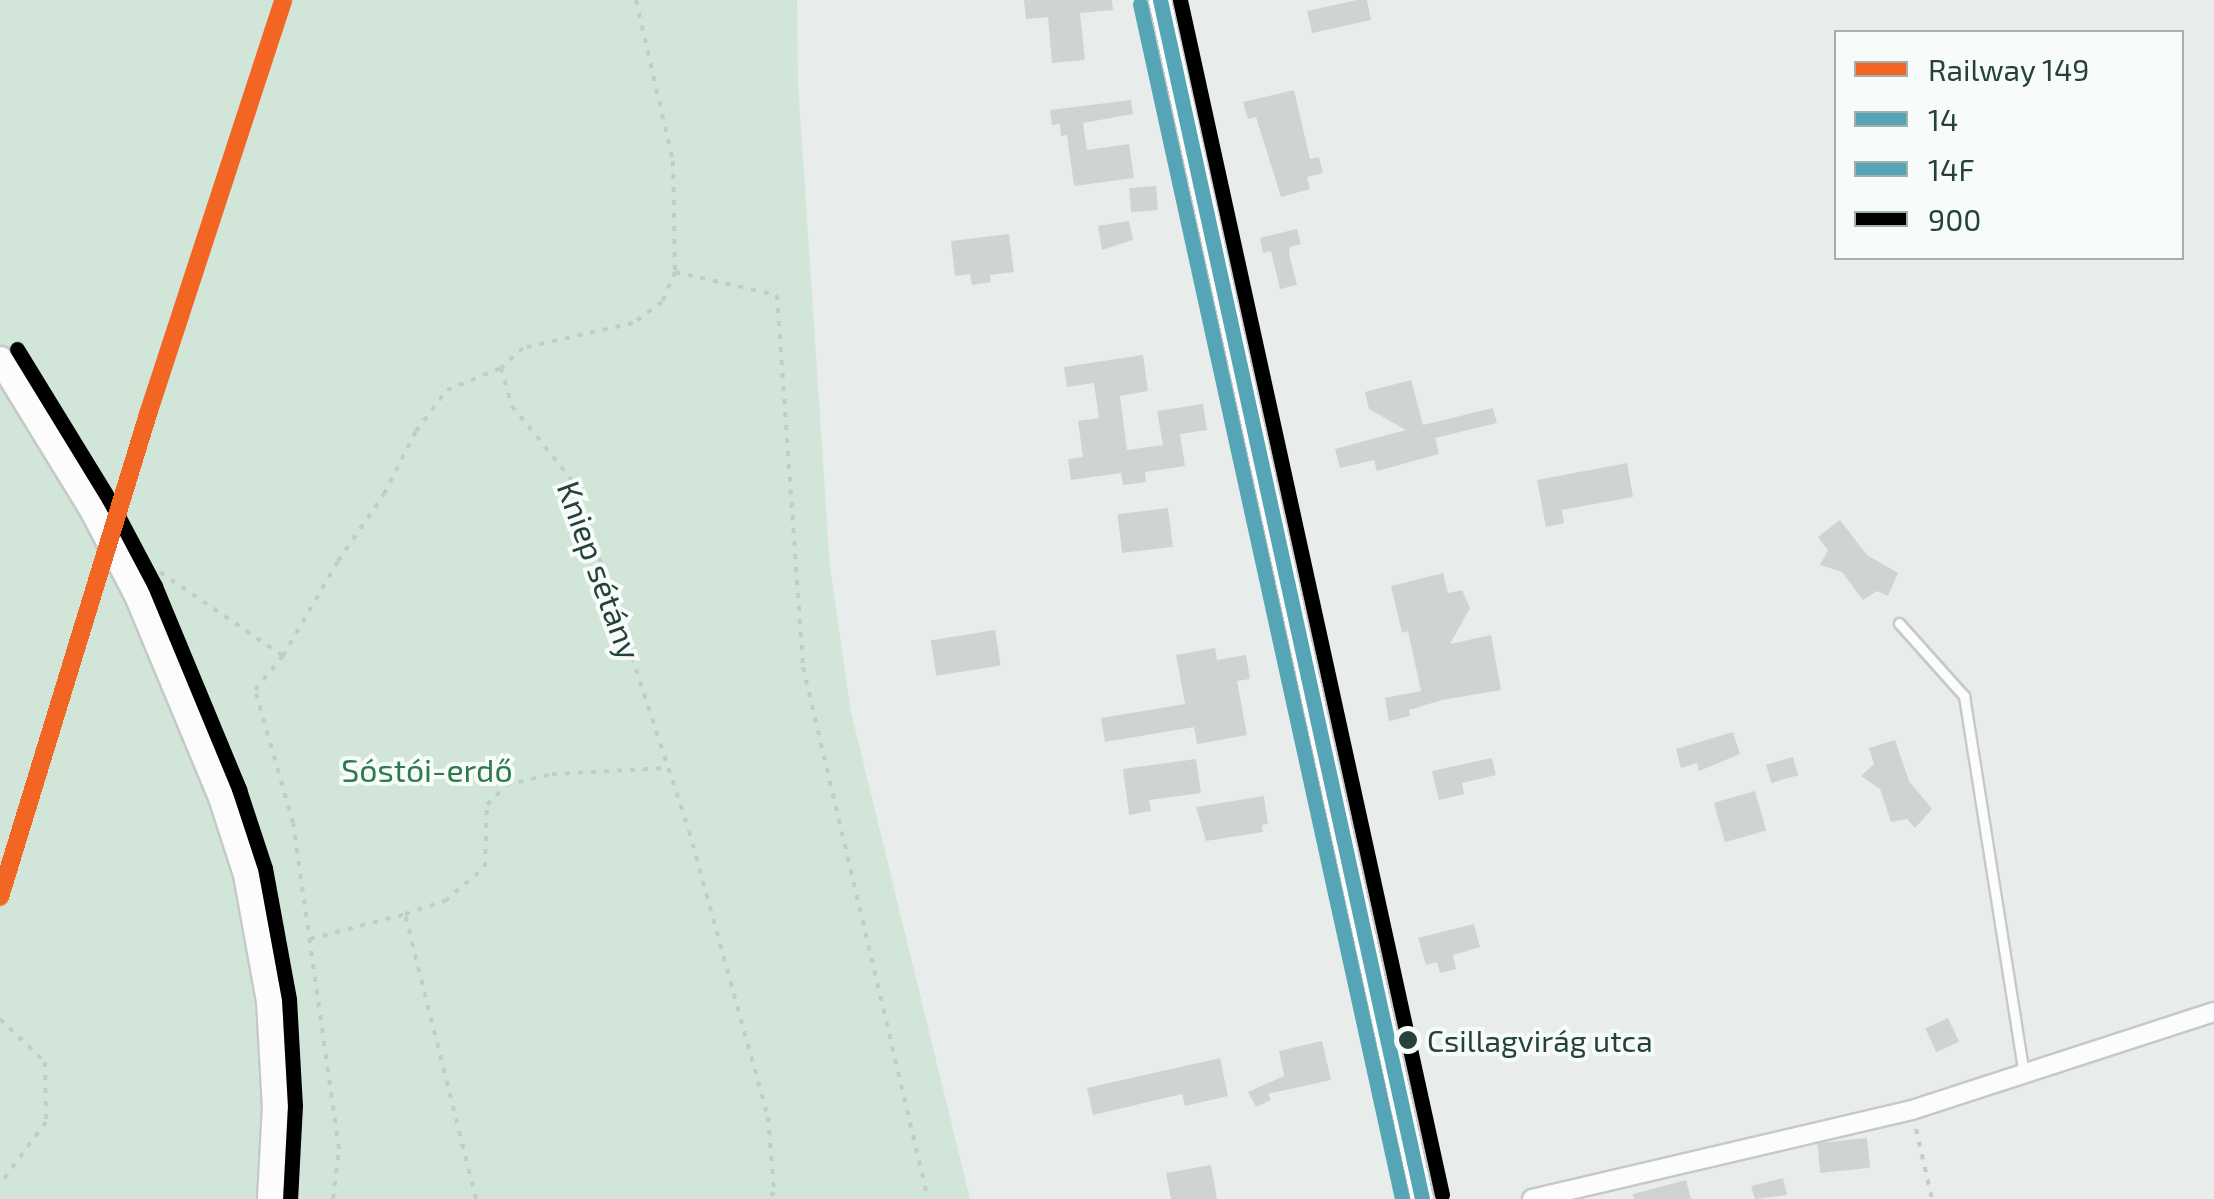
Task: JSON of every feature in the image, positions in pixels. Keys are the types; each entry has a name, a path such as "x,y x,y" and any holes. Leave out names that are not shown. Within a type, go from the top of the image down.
{"main road":[{"path":"0,359 78,487 136,594 222,797 261,942 276,1106 270,1199"}],"street":[{"path":"1160,0 1422,1199"},
{"path":"1532,1199 1912,1110 2214,1012"}],"lane":[{"path":"1898,623 1964,696 2024,1074"}],"path":[{"path":"333,1199 339,1149 293,823 255,690 283,656 338,561 384,494 416,431 446,390 500,368 523,348 633,323 662,302 675,272 673,161 636,0"},
{"path":"675,272 777,295 802,667 928,1199"},
{"name":"Kniep sétány","path":"500,368 512,406 575,484 669,768 768,1117 774,1192 769,1199"},
{"path":"160,572 283,656"},
{"path":"310,939 444,901 485,866 487,805 506,785 552,774 669,768"},
{"path":"405,914 476,1199"},
{"path":"0,1019 45,1062 46,1122 0,1184"},
{"path":"1912,1110 1932,1199"}],"green space":[{"name":"Sóstói-erdő","path":"0,0 797,0 798,83 830,567 851,712 970,1199 0,1199"}],"building":[{"path":"1024,0 1112,0 1113,10 1080,13 1085,60 1052,63 1048,17 1026,19"},
{"path":"1367,0 1371,20 1312,33 1307,11"},
{"path":"1294,90 1310,159 1319,157 1323,173 1307,177 1310,189 1281,197 1256,117 1248,119 1243,102"},
{"path":"1131,100 1133,114 1083,123 1087,150 1129,144 1134,178 1074,186 1067,135 1061,136 1060,124 1052,125 1050,110"},
{"path":"1156,186 1158,210 1131,212 1129,188"},
{"path":"1129,221 1133,240 1102,250 1098,226"},
{"path":"1297,229 1301,244 1290,247 1289,254 1297,285 1280,289 1271,251 1263,253 1260,238"},
{"path":"1009,234 1014,272 990,275 991,282 972,285 970,274 955,276 951,241"},
{"path":"1143,355 1148,391 1120,396 1127,450 1163,445 1157,411 1203,404 1207,430 1180,434 1185,466 1145,472 1146,482 1123,485 1121,473 1071,480 1068,459 1083,457 1078,421 1099,418 1094,383 1067,387 1064,367"},
{"path":"1411,380 1423,425 1493,408 1497,423 1435,438 1439,454 1377,471 1374,460 1340,468 1335,449 1406,430 1369,409 1365,392"},
{"path":"1627,463 1633,497 1562,510 1564,523 1546,527 1537,480"},
{"path":"1168,508 1173,547 1122,553 1117,514"},
{"path":"1840,520 1867,555 1898,573 1888,596 1877,591 1863,600 1842,572 1820,565 1828,550 1818,537"},
{"path":"1443,573 1448,593 1462,590 1470,608 1450,644 1491,635 1501,690 1442,700 1409,710 1410,716 1389,721 1385,698 1421,691 1408,631 1402,633 1391,586"},
{"path":"995,630 1001,666 936,676 931,640"},
{"path":"1215,648 1217,660 1246,655 1250,679 1237,681 1247,735 1197,744 1194,727 1105,742 1101,718 1185,704 1176,655"},
{"path":"1733,732 1740,754 1699,771 1697,763 1681,768 1676,749"},
{"path":"1895,740 1909,781 1932,809 1915,828 1907,819 1891,822 1880,789 1861,776 1874,764 1869,748"},
{"path":"1793,757 1798,775 1771,783 1766,765"},
{"path":"1492,758 1496,775 1462,783 1464,794 1439,800 1432,771"},
{"path":"1196,759 1201,793 1149,800 1151,811 1129,815 1123,769"},
{"path":"1755,791 1766,830 1725,842 1714,803"},
{"path":"1264,796 1268,824 1262,825 1263,832 1206,841 1196,807"},
{"path":"1474,924 1480,947 1453,955 1456,969 1440,973 1437,962 1426,965 1418,938"},
{"path":"1948,1018 1959,1042 1936,1052 1925,1029"},
{"path":"1322,1041 1331,1080 1268,1094 1271,1100 1256,1107 1248,1092 1284,1076 1279,1051"},
{"path":"1220,1058 1228,1096 1185,1106 1182,1094 1093,1115 1087,1088"},
{"path":"1867,1138 1870,1168 1820,1173 1817,1143"},
{"path":"1211,1165 1217,1199 1171,1199 1166,1173"},
{"path":"1783,1178 1787,1195 1755,1199 1751,1186"},
{"path":"1686,1180 1691,1199 1634,1199 1633,1194"}],"rail line":[{"name":"149","path":"0,897 149,411 283,0"}],"transit line":[{"name":"14","path":"1160,0 1422,1199"},
{"name":"900","path":"1180,0 1442,1195"},
{"name":"14F","path":"1140,4 1402,1199"},
{"name":"900","path":"17,349 109,499 155,586 239,789 265,868 289,999 295,1105 290,1199"}],"place":[{"name":"Csillagvirág utca","path":"1408,1040"}]}
